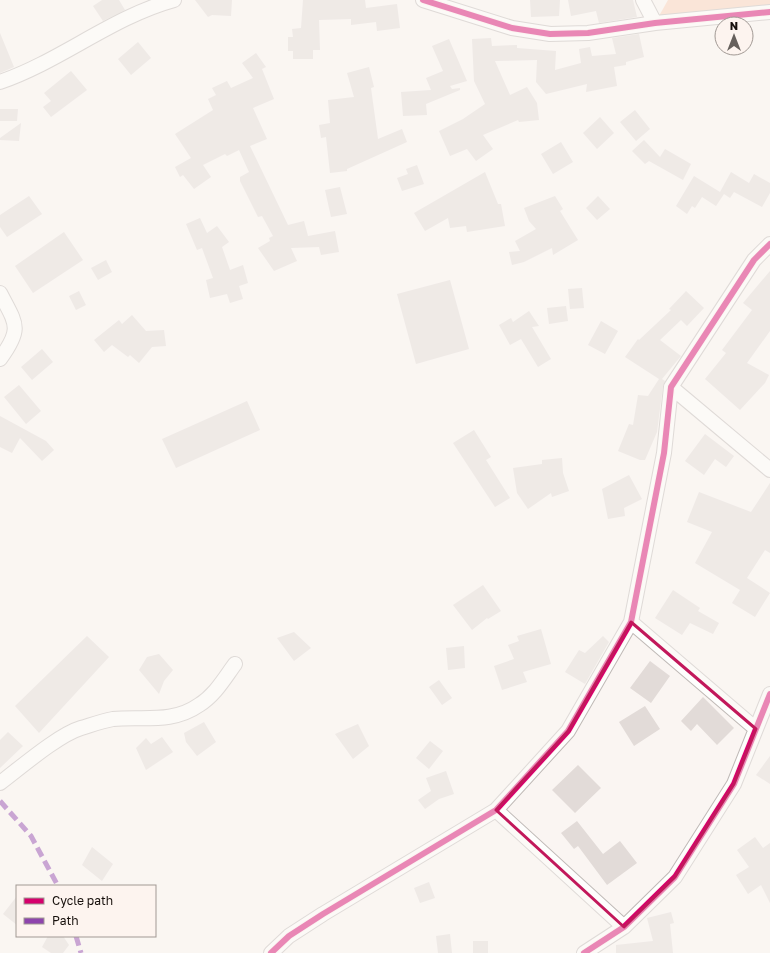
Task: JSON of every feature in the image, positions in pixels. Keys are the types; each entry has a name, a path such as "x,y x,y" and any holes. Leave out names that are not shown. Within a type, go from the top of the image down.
{"street":[{"path":"0,82 72,48 150,7 174,0"},
{"path":"423,0 512,28 550,34 588,33 770,12"},
{"path":"643,0 656,24"},
{"path":"271,953 289,936 323,914 496,810 568,731 631,622 664,453 671,387 754,260 770,244"},
{"path":"0,293 15,321 16,332 10,345 0,359"},
{"path":"671,387 770,470"},
{"path":"631,622 756,729"},
{"path":"0,783 55,743 79,728 113,719 139,720 174,716 198,706 214,693 235,664"},
{"path":"584,953 624,927 675,876 734,784 770,694"},
{"path":"496,810 624,927"}],"highlighted area":[{"path":"631,622 756,729 734,784 675,877 624,927 496,810 568,731"}],"shaded area":[{"path":"668,0 770,0 770,11 655,23"}],"building":[{"path":"102,0 119,0 125,10 103,21 93,6"},
{"path":"195,0 232,0 231,16 212,15 208,17"},
{"path":"303,0 365,0 366,8 397,4 400,28 377,31 376,22 351,25 351,19 319,20 320,50 313,50 313,59 293,59 293,51 288,51 288,37 293,37 292,29 301,28"},
{"path":"530,0 560,0 559,16 531,17"},
{"path":"568,0 633,0 637,17 599,23 596,11 571,16"},
{"path":"0,33 14,67 0,73"},
{"path":"639,34 644,57 626,62 626,65 614,67 617,86 586,92 587,84 546,94 536,82 537,60 495,61 510,95 527,87 537,103 539,120 519,122 518,120 483,135 493,149 476,161 467,149 450,156 439,131 463,119 485,104 474,81 472,39 491,38 492,46 517,45 517,48 556,51 555,70 581,63 579,49 590,47 592,56 616,54 612,38"},
{"path":"449,39 467,81 450,86 452,89 460,88 460,90 426,104 427,115 403,116 401,92 431,90 426,78 443,71 432,46"},
{"path":"138,42 151,58 131,75 118,59"},
{"path":"256,53 266,67 262,69 274,99 253,108 267,139 250,146 288,225 304,221 308,236 335,231 339,252 321,255 319,247 291,248 297,261 274,271 258,248 270,241 269,238 273,236 262,216 258,217 240,181 240,177 249,172 239,150 227,156 225,154 203,165 211,177 194,189 183,175 180,177 175,167 191,158 175,134 213,110 208,99 216,95 212,88 227,81 231,88 253,78 242,63"},
{"path":"369,67 374,87 371,88 378,139 402,129 407,142 347,169 347,171 330,173 326,137 321,138 319,125 330,123 328,100 354,97 347,73"},
{"path":"71,71 87,90 51,117 43,107 51,101 44,93"},
{"path":"0,109 18,109 17,121 0,121"},
{"path":"635,110 650,129 636,141 620,122"},
{"path":"600,117 614,133 597,149 583,133"},
{"path":"21,123 19,141 0,140 0,138"},
{"path":"644,140 660,157 665,149 691,164 683,180 649,161 645,164 632,151"},
{"path":"561,142 573,162 553,174 541,154"},
{"path":"417,165 424,184 402,191 397,178 408,174 406,169"},
{"path":"485,172 498,204 501,204 505,226 467,232 466,226 450,228 448,218 425,231 414,213"},
{"path":"731,172 749,183 754,174 770,183 770,193 762,207 734,192 730,198 724,194 716,206 702,197 695,208 692,206 687,214 676,206 694,176 720,192"},
{"path":"340,187 347,214 331,217 325,190"},
{"path":"29,196 42,214 7,237 0,227 0,215"},
{"path":"555,196 563,209 560,211 578,240 553,255 552,248 524,262 512,265 509,252 520,251 515,241 536,229 529,221 524,208"},
{"path":"598,196 610,209 597,220 586,208"},
{"path":"200,218 207,233 217,226 229,242 222,247 230,270 243,265 248,283 239,286 243,299 230,303 227,294 210,298 206,280 213,278 202,248 197,250 186,224"},
{"path":"64,232 83,260 33,293 15,266"},
{"path":"106,260 112,272 98,280 91,268"},
{"path":"770,271 770,331 747,363 769,375 765,383 740,410 705,379 726,353 722,350 752,310 743,303"},
{"path":"450,280 469,349 416,364 397,294"},
{"path":"582,288 584,308 570,309 568,289"},
{"path":"79,291 86,305 76,310 69,296"},
{"path":"686,291 704,308 687,326 681,320 660,340 681,356 662,379 665,381 663,386 657,432 645,460 640,460 618,451 629,424 633,425 638,395 648,396 659,379 625,357 638,339 639,340 671,310 669,309"},
{"path":"566,306 568,321 549,324 547,308"},
{"path":"529,311 539,326 532,327 551,359 538,367 521,339 510,345 499,325 511,318 513,322"},
{"path":"132,315 146,331 164,330 166,346 152,347 139,363 130,355 128,357 112,345 104,352 94,340 119,320 122,324"},
{"path":"601,321 618,331 605,354 588,345"},
{"path":"42,349 53,362 32,380 21,367"},
{"path":"19,385 41,411 26,424 4,397"},
{"path":"247,401 260,430 176,468 162,439"},
{"path":"0,416 46,441 54,450 42,461 20,438 12,453 0,447"},
{"path":"474,430 491,457 486,460 510,498 495,507 453,443"},
{"path":"705,434 734,456 726,467 715,459 704,475 685,461"},
{"path":"562,458 563,473 569,491 552,497 551,493 528,509 517,493 513,468 542,464 542,460"},
{"path":"629,475 642,499 624,508 625,516 608,519 602,489"},
{"path":"770,483 770,553 765,550 747,578 770,593 755,617 732,603 740,590 695,563 712,532 687,522 699,492 751,512"},
{"path":"483,585 501,611 488,619 487,618 472,630 453,605"},
{"path":"673,590 700,608 698,611 719,623 713,634 690,623 682,635 655,618"},
{"path":"541,629 551,664 523,672 527,682 502,690 494,666 514,659 508,645 519,641 517,636"},
{"path":"294,632 311,648 294,661 277,638"},
{"path":"87,636 109,657 39,733 15,706"},
{"path":"603,636 609,642 585,684 565,672 579,650 585,653"},
{"path":"464,646 465,668 448,670 446,648"},
{"path":"159,654 173,670 164,681 159,694 139,670 147,657"},
{"path":"650,661 670,676 651,703 630,688"},
{"path":"439,680 452,698 442,705 429,687"},
{"path":"703,697 734,728 717,745 697,724 691,731 681,721"},
{"path":"645,706 660,729 634,746 619,722"},
{"path":"204,722 216,742 197,756 186,742 184,733"},
{"path":"358,724 369,746 353,759 335,734"},
{"path":"8,732 23,746 0,768 0,740"},
{"path":"162,737 173,752 146,770 136,748 146,738 151,744"},
{"path":"430,741 443,751 429,769 416,758"},
{"path":"770,756 770,784 756,775"},
{"path":"578,765 601,788 575,813 552,790"},
{"path":"446,771 454,794 439,799 425,809 418,800 431,791 426,778"},
{"path":"577,821 603,854 620,841 637,863 607,885 578,846 574,849 561,833"},
{"path":"755,837 763,848 770,843 770,903 761,885 748,894 736,875 749,867 737,850"},
{"path":"92,847 113,864 102,881 82,865"},
{"path":"429,882 435,898 420,903 414,888"},
{"path":"16,897 16,924 3,914"},
{"path":"671,912 674,923 670,924 673,953 616,953 616,945 653,941 647,918"},
{"path":"450,934 452,953 438,953 436,936"},
{"path":"47,937 64,937 69,945 63,953 51,953 42,947"},
{"path":"473,941 488,941 488,953 473,953"}],"marked path":[{"path":"0,801 31,836 57,885"},
{"path":"76,937 81,953"}],"cycle path":[{"path":"423,0 512,28 550,34 588,33 655,23 770,12"},
{"path":"271,953 289,936 323,914 496,810 568,731 631,622 664,453 671,387 754,260 770,244"},
{"path":"584,953 624,927 675,877 734,784 770,694"}]}
